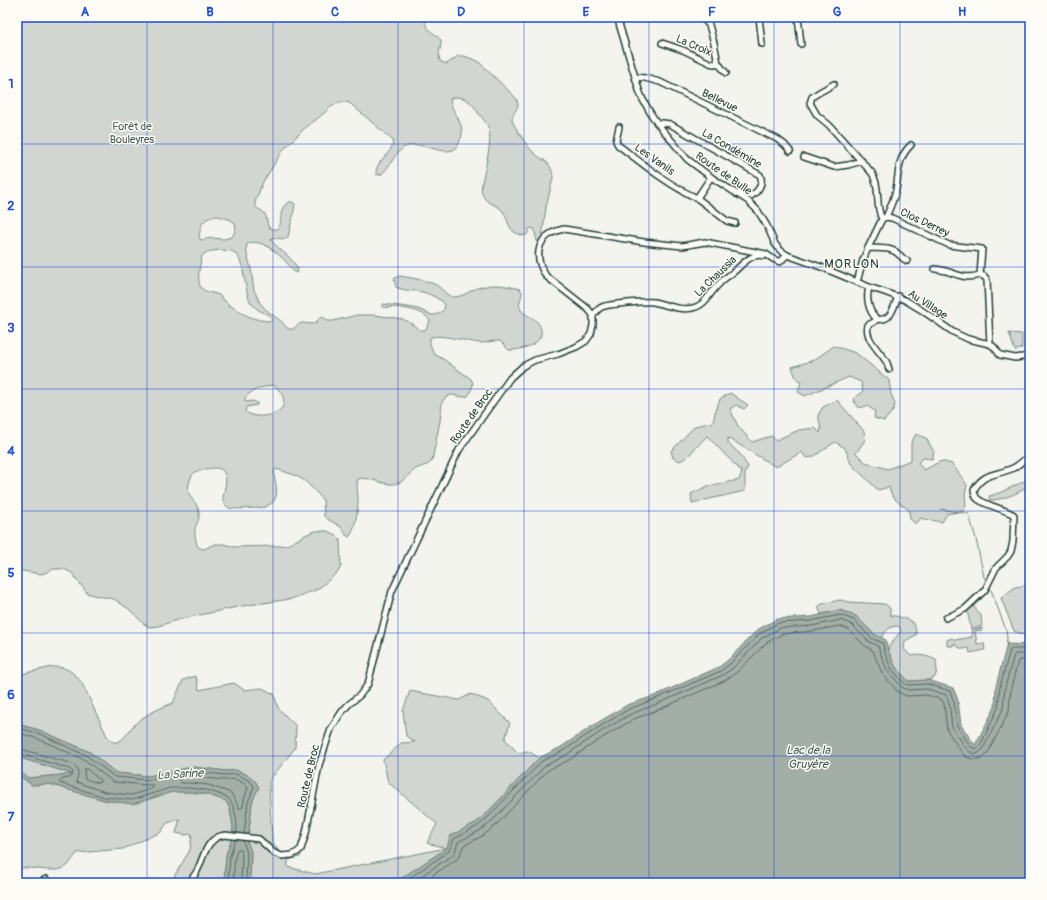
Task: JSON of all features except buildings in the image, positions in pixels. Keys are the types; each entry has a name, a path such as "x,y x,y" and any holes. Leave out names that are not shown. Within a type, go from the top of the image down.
{"street":[{"name":"Route de Bulle","path":"617,17 642,98 657,123 687,159 711,177 748,201 758,211 775,244 787,255"},
{"name":"La Croix","path":"701,17 709,25 718,63 726,73"},
{"path":"759,17 762,44"},
{"path":"798,17 801,44"},
{"name":"La Croix","path":"662,43 683,50 710,63 718,63"},
{"name":"Bellevue","path":"635,78 646,78 660,82 778,139 790,151"},
{"path":"834,84 812,97 810,104 817,115 829,125 872,173 876,183 878,206 881,216 884,218"},
{"name":"La Condémine","path":"657,123 670,124 760,175 762,179 761,185 757,192 751,196 743,193 736,194"},
{"name":"Les Vanils","path":"619,127 616,141 618,145 658,175 686,193 697,198 727,221 735,223"},
{"path":"857,282 868,248 884,218 896,190 897,174 902,158 910,145"},
{"path":"804,158 834,167 862,161"},
{"path":"697,198 711,177"},
{"name":"Clos Derrey","path":"884,218 892,218 949,245 982,249 980,275 984,276 986,280 990,344"},
{"path":"593,315 588,308 546,276 541,269 538,258 539,248 548,235 555,231 564,229 651,243 682,246 705,242 766,254 780,262 787,255"},
{"path":"868,248 895,251 907,261"},
{"name":"La Chaussia","path":"593,315 602,306 621,303 651,302 679,308 692,308 701,305 719,283 744,261 760,255 766,257 773,263 776,264 780,262"},
{"name":"Au Village","path":"787,255 869,287 898,296 953,332 968,339 990,344"},
{"path":"935,269 954,275 972,278 980,275"},
{"path":"869,287 869,306 871,312 877,319"},
{"path":"889,369 886,362 872,343 867,331 868,325 877,319 884,319 889,316 898,296"},
{"name":"Route de Broc","path":"189,883 197,870 208,845 215,838 220,836 225,835 256,838 261,840 270,850 279,856 296,854 301,849 306,834 317,771 328,736 338,717 348,705 360,695 368,684 392,591 459,450 510,378 523,366 535,360 570,350 586,341 591,334 593,315"},
{"path":"990,344 1000,355 1015,358 1030,356"},
{"path":"946,618 965,609 984,590 996,568 1011,551 1014,514 982,502 976,497 974,490 986,477 1014,467 1030,455"},
{"path":"39,883 46,879"}],"green space":[{"name":"Forêt de Bouleyres","path":"17,17 427,17 427,27 441,40 439,57 441,62 447,64 458,56 464,56 478,61 517,100 518,106 513,116 513,123 531,150 547,162 551,168 553,178 546,207 542,238 539,243 533,228 529,229 528,234 523,236 516,233 511,228 502,210 487,201 483,196 482,187 490,134 485,121 469,101 458,97 450,99 452,108 462,129 462,134 458,145 453,150 443,151 418,145 407,146 399,152 380,175 376,174 376,169 390,150 393,141 351,104 340,102 331,107 305,128 283,150 263,182 255,205 265,214 268,227 277,229 280,224 282,210 286,204 292,202 295,204 288,237 284,239 272,238 271,240 294,262 298,271 297,273 294,272 279,255 267,246 253,242 247,244 246,250 254,290 260,303 265,309 282,322 288,329 293,329 302,323 314,324 323,317 328,321 333,321 357,315 375,315 402,319 420,330 424,330 430,321 424,314 408,309 382,307 382,305 414,308 432,315 437,314 444,309 445,307 443,302 426,293 404,290 396,287 394,279 397,277 400,276 419,279 433,283 451,297 466,294 483,286 509,286 520,289 522,292 520,308 522,312 538,323 541,330 541,335 538,340 527,347 509,350 500,341 481,343 449,337 436,336 430,338 430,344 434,354 471,379 473,385 471,390 468,396 462,397 450,395 442,402 440,421 432,461 430,463 416,469 403,481 394,484 362,478 358,479 357,515 353,530 349,537 342,528 324,516 323,500 305,481 297,476 277,469 275,470 274,477 277,492 273,502 265,507 232,509 228,508 223,501 226,478 222,470 215,468 203,469 193,475 190,480 189,491 199,513 199,519 195,532 197,546 200,548 204,549 215,544 235,547 287,545 315,531 327,531 336,535 340,539 341,567 337,573 318,589 291,599 242,606 149,627 129,609 114,599 87,593 72,573 64,569 53,569 40,574 17,570","holes":["217,216 226,218 235,224 235,232 232,237 224,239 212,238 201,240 199,237 202,225 209,218","223,250 232,251 235,253 241,262 250,301 254,307 272,318 272,320 264,321 248,316 228,304 219,295 201,288 199,276 202,256 209,252","272,385 275,386 281,393 284,401 283,407 272,414 264,416 256,416 245,411 246,407 257,405 257,403 253,401 244,401 248,395 256,390"]},
{"path":"1009,333 1022,334 1022,348 1015,351"},
{"path":"834,346 856,353 889,380 891,394 895,404 893,411 884,421 874,418 875,411 867,406 858,408 853,399 863,392 861,382 849,377 805,396 798,392 801,382 796,378 792,367 814,360"},
{"path":"730,393 748,405 744,409 736,405 730,409 738,426 752,442 771,436 776,440 799,430 815,428 820,433 821,428 818,415 823,407 837,400 864,431 865,440 856,453 865,462 888,469 911,460 911,443 916,434 926,438 934,452 932,459 923,458 918,463 924,470 941,461 952,464 967,485 965,495 966,505 964,511 947,514 942,522 921,518 916,524 910,519 909,510 894,498 889,487 878,490 851,464 845,448 835,442 813,457 806,458 802,452 776,467 728,438 728,443 740,454 748,467 745,472 745,491 692,503 691,494 708,486 739,480 742,472 707,436 687,457 680,461 673,458 671,451 695,426 713,422 720,399"},
{"path":"1030,479 1030,484 1019,492 1001,499 990,500 989,496"},
{"path":"1030,585 1030,637 1014,631 1001,598 1015,587"},
{"path":"840,600 885,604 890,608 890,615 904,618 912,622 916,629 916,635 905,641 904,649 911,656 918,655 930,657 936,660 937,671 935,677 928,680 908,681 895,666 888,650 901,631 899,626 888,629 881,638 874,634 856,616 840,610 821,614 818,607 822,604"},
{"path":"973,606 981,615 982,626 971,629 967,610"},
{"path":"982,628 982,630 975,631 977,644 984,643 985,650 970,653 969,648 963,649 955,644 953,644 953,646 947,646 947,640 952,638 955,640 972,637 971,630"},
{"path":"52,667 68,670 75,674 85,689 107,736 114,742 122,740 136,723 146,716 173,703 183,680 196,676 199,690 234,683 244,690 262,688 274,694 278,708 296,726 295,748 269,781 272,841 281,854 296,855 306,844 300,857 288,860 288,867 315,874 446,848 427,843 437,824 388,782 383,760 401,743 415,742 406,736 403,711 410,691 459,700 471,694 488,701 510,723 505,739 518,753 528,751 539,758 477,822 451,836 447,848 396,883 250,883 251,852 247,841 252,803 258,788 236,770 227,771 194,767 148,776 116,773 90,752 39,730 17,724 17,675"},
{"path":"17,757 73,774 28,778 17,769"},
{"path":"17,774 32,785 49,784 104,800 133,804 172,792 206,794 226,801 230,809 233,835 226,855 224,883 170,883 190,850 192,834 185,835 176,833 180,819 167,823 161,832 123,849 77,853 63,869 50,870 17,868"}],"water":[{"name":"Lac de la Gruyère","path":"840,610 856,616 874,634 886,640 888,650 895,666 908,681 928,680 953,688 958,700 961,725 975,745 995,707 996,686 1007,644 1030,645 1030,883 396,883 447,848 450,836 477,822 539,758 561,747 627,705 654,696 719,667 728,660 757,630 777,619 811,617"},
{"name":"La Sarine","path":"17,724 39,730 90,752 116,773 148,776 194,767 227,771 236,770 250,776 259,788 252,803 247,841 251,852 250,883 224,883 226,855 233,835 230,809 226,801 206,794 172,792 133,804 104,800 49,784 32,785 17,774 17,769 28,778 72,774 17,757"}],"waterway":[{"path":"940,509 969,514"},
{"path":"970,518 986,580"},
{"path":"990,587 1006,630 1006,648"}],"district":[{"name":"MORLON","path":"852,263"}]}
